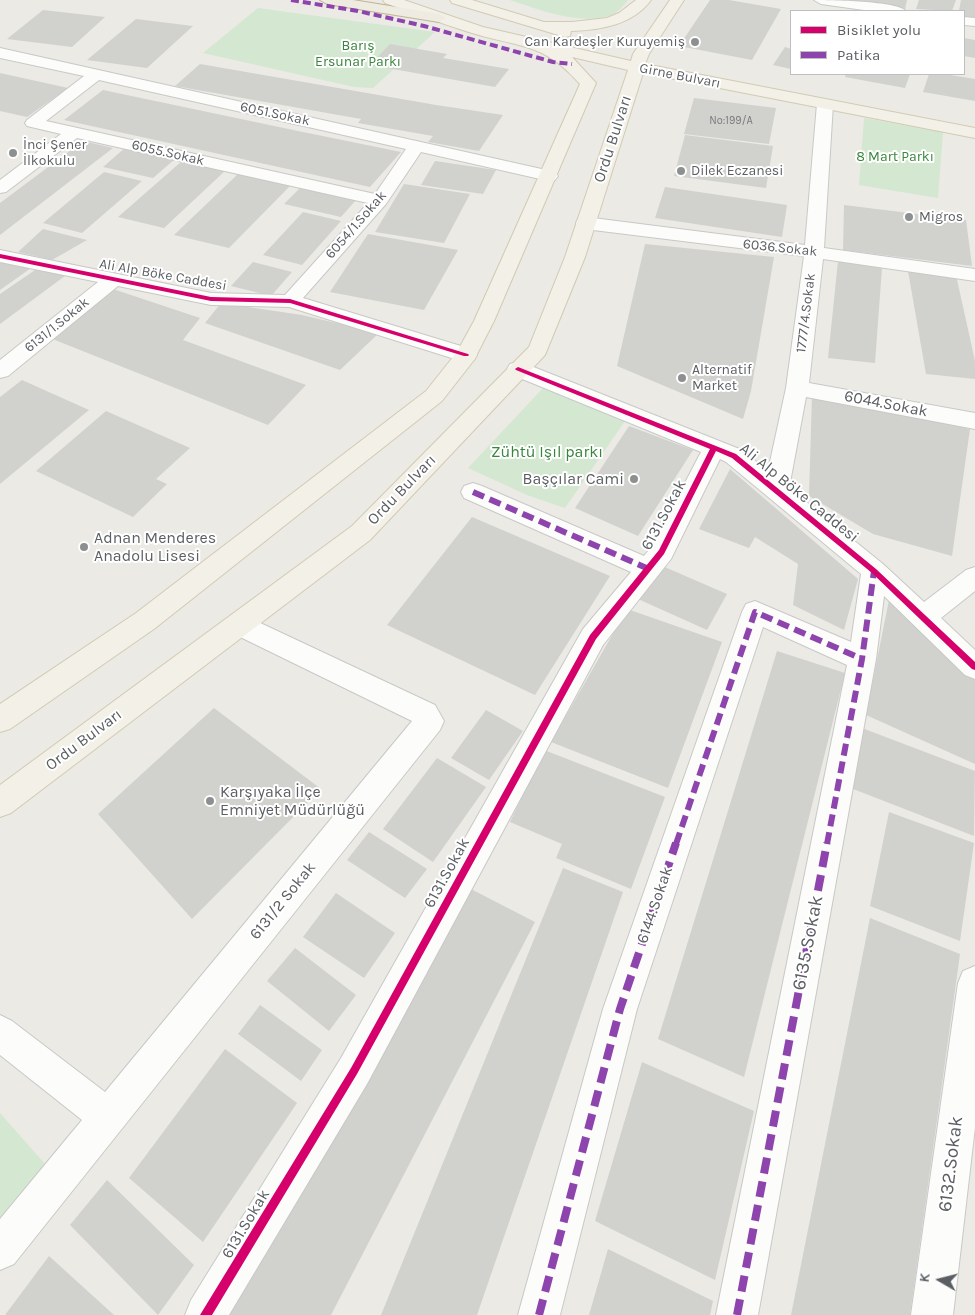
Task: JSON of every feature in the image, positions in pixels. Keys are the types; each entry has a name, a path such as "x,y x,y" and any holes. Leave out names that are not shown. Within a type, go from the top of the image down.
{"highway":[{"path":"327,0 439,18"}],"main road":[{"name":"Girne Bulvarı","path":"390,0 439,18 544,47 640,79 975,117"},
{"path":"457,0 538,26 594,41"},
{"path":"538,26 590,26 611,22 638,8 644,0"},
{"name":"Ordu Bulvarı","path":"0,803 361,533 538,350 575,257 585,223 640,79 677,0"},
{"path":"0,720 145,621 434,396 466,355 549,176 588,83 569,62 544,47"},
{"name":"Girne Bulvarı","path":"623,49 640,79"},
{"name":"Girne Bulvarı","path":"640,79 693,78 975,133"},
{"path":"640,79 693,78"}],"street":[{"path":"821,0 892,10"},
{"name":"6051.Sokak","path":"0,53 549,176"},
{"name":"6055.Sokak","path":"96,75 33,122 380,200"},
{"name":"1777/4.Sokak","path":"776,490 797,388 814,252 825,104"},
{"path":"0,188 74,132"},
{"name":"6054/1.Sokak","path":"290,301 380,200 417,145"},
{"name":"6036.Sokak","path":"585,223 814,252 975,275"},
{"name":"Ali Alp Böke Caddesi","path":"0,256 211,299 290,301 466,355"},
{"name":"6131/1.Sokak","path":"0,371 113,280"},
{"name":"Ali Alp Böke Caddesi","path":"518,369 734,456 874,571 975,667"},
{"name":"6044.Sokak","path":"797,388 975,421"},
{"name":"6131.Sokak","path":"206,1315 354,1071 593,637 662,552 714,448"},
{"path":"473,492 649,568"},
{"name":"6135.Sokak","path":"737,1315 862,659 874,571"},
{"path":"923,618 975,577"},
{"name":"6144.Sokak","path":"539,1315 620,1009 755,612 862,659"},
{"name":"6131/2 Sokak","path":"0,1250 430,721 425,714 239,624"},
{"name":"6132.Sokak","path":"932,1315 975,983"},
{"path":"0,1033 107,1116"}],"green space":[{"path":"510,0 628,0 614,14 602,18 589,19 562,16"},
{"name":"Barış Ersunar Parkı","path":"258,8 435,32 373,88 354,87 203,53"},
{"name":"8 Mart Parkı","path":"864,118 943,132 938,198 859,185"},
{"name":"Zühtü Işıl parkı","path":"544,387 625,421 565,508 527,495 468,468"},
{"path":"0,1113 45,1164 0,1221"}],"building":[{"path":"710,0 729,0 781,9 752,60 679,46"},
{"path":"851,0 907,0 905,9"},
{"path":"919,0 956,0 952,10 916,9"},
{"path":"961,0 975,0 975,19 965,17 965,10 959,10"},
{"path":"43,10 105,17 72,47 7,39"},
{"path":"136,19 193,26 147,68 87,60"},
{"path":"965,38 975,40 975,58 965,56"},
{"path":"390,44 447,54 443,58 509,69 495,87 370,65"},
{"path":"785,47 790,49 790,69 773,65"},
{"path":"200,64 503,115 479,151 428,142 433,136 358,123 361,119 175,86"},
{"path":"0,73 68,88 27,117 0,111"},
{"path":"846,75 910,75 905,88 845,77"},
{"path":"929,75 950,75 975,79 975,101 923,92"},
{"path":"103,90 401,152 370,187 64,120"},
{"path":"694,98 776,108 769,144 684,134"},
{"path":"685,135 773,146 766,188 674,176"},
{"path":"83,141 113,148 0,235 0,203"},
{"path":"126,147 175,159 153,178 103,167"},
{"path":"182,161 226,170 164,228 118,217"},
{"path":"435,161 496,170 483,194 421,185"},
{"path":"104,172 142,181 82,233 43,223"},
{"path":"239,173 291,185 229,248 174,235"},
{"path":"404,184 470,194 444,243 375,232"},
{"path":"665,187 787,205 782,237 655,218"},
{"path":"300,188 356,200 341,217 284,204"},
{"path":"844,205 966,220 972,266 843,250"},
{"path":"303,212 341,221 302,265 263,255"},
{"path":"43,229 87,240 52,260 18,252"},
{"path":"368,234 458,250 424,310 330,292"},
{"path":"645,244 774,257 751,391 743,419 617,366"},
{"path":"0,260 34,266 0,290"},
{"path":"838,261 882,268 875,363 828,358"},
{"path":"253,262 292,272 271,296 231,286"},
{"path":"35,270 69,273 0,324 0,294"},
{"path":"908,271 956,275 975,361 975,379 926,374"},
{"path":"113,289 200,318 183,340 306,385 268,425 50,338"},
{"path":"221,303 302,315 379,333 340,370 205,323"},
{"path":"22,380 89,410 0,484 0,397"},
{"path":"812,395 970,429 952,556 873,534 809,496"},
{"path":"106,411 190,448 156,479 167,484 133,517 36,471"},
{"name":"Başçılar Cami","path":"629,426 693,450 638,536 575,508"},
{"path":"730,469 858,579 844,630 793,605 798,564 755,537 749,548 699,529"},
{"path":"472,517 610,576 535,695 387,625"},
{"path":"660,565 727,594 707,630 638,599"},
{"path":"890,595 975,672 975,764 866,715"},
{"path":"627,609 722,642 668,788 551,742"},
{"path":"777,651 845,673 744,1077 658,1039"},
{"name":"Karşıyaka İlçe Emniyet Müdürlüğü","path":"214,708 321,789 192,919 98,814"},
{"path":"486,710 523,731 489,780 451,758"},
{"path":"862,728 975,771 974,836 848,787"},
{"path":"544,750 665,797 631,889 556,858 562,844 510,822"},
{"path":"437,758 486,787 433,862 383,829"},
{"path":"889,812 974,843 960,941 870,906"},
{"path":"369,832 427,869 405,898 347,860"},
{"path":"563,868 623,892 477,1315 381,1315"},
{"path":"469,888 535,922 331,1315 226,1315"},
{"path":"336,893 395,933 364,978 303,937"},
{"path":"870,918 960,954 910,1315 791,1315"},
{"path":"295,948 356,995 329,1031 267,981"},
{"path":"260,1005 322,1050 301,1081 238,1034"},
{"path":"225,1049 297,1103 203,1242 129,1178"},
{"path":"642,1062 754,1111 715,1280 595,1221"},
{"path":"107,1180 194,1265 158,1315 70,1225"},
{"path":"608,1249 713,1301 710,1315 589,1315"},
{"path":"49,1256 114,1315 5,1315"}],"marked path":[{"path":"291,0 391,18 456,34 553,62 572,64"},
{"path":"473,492 649,569"},
{"path":"737,1315 862,659 874,571"},
{"path":"539,1315 620,1009 755,612 862,659"}],"cycle path":[{"path":"0,256 211,299 290,301 466,355"},
{"path":"518,369 734,456 874,571 975,667"},
{"path":"206,1315 354,1071 593,637 662,552 714,448"}],"place":[{"name":"Can Kardeşler Kuruyemiş","path":"695,42"},
{"name":"İnci Şener İlkokulu","path":"13,153"},
{"name":"Dilek Eczanesi","path":"681,171"},
{"name":"Migros","path":"909,217"},
{"name":"Alternatif Market","path":"682,378"},
{"name":"Başçılar Cami","path":"634,479"},
{"name":"Adnan Menderes Anadolu Lisesi","path":"84,547"},
{"name":"Karşıyaka İlçe Emniyet Müdürlüğü","path":"210,801"}]}
